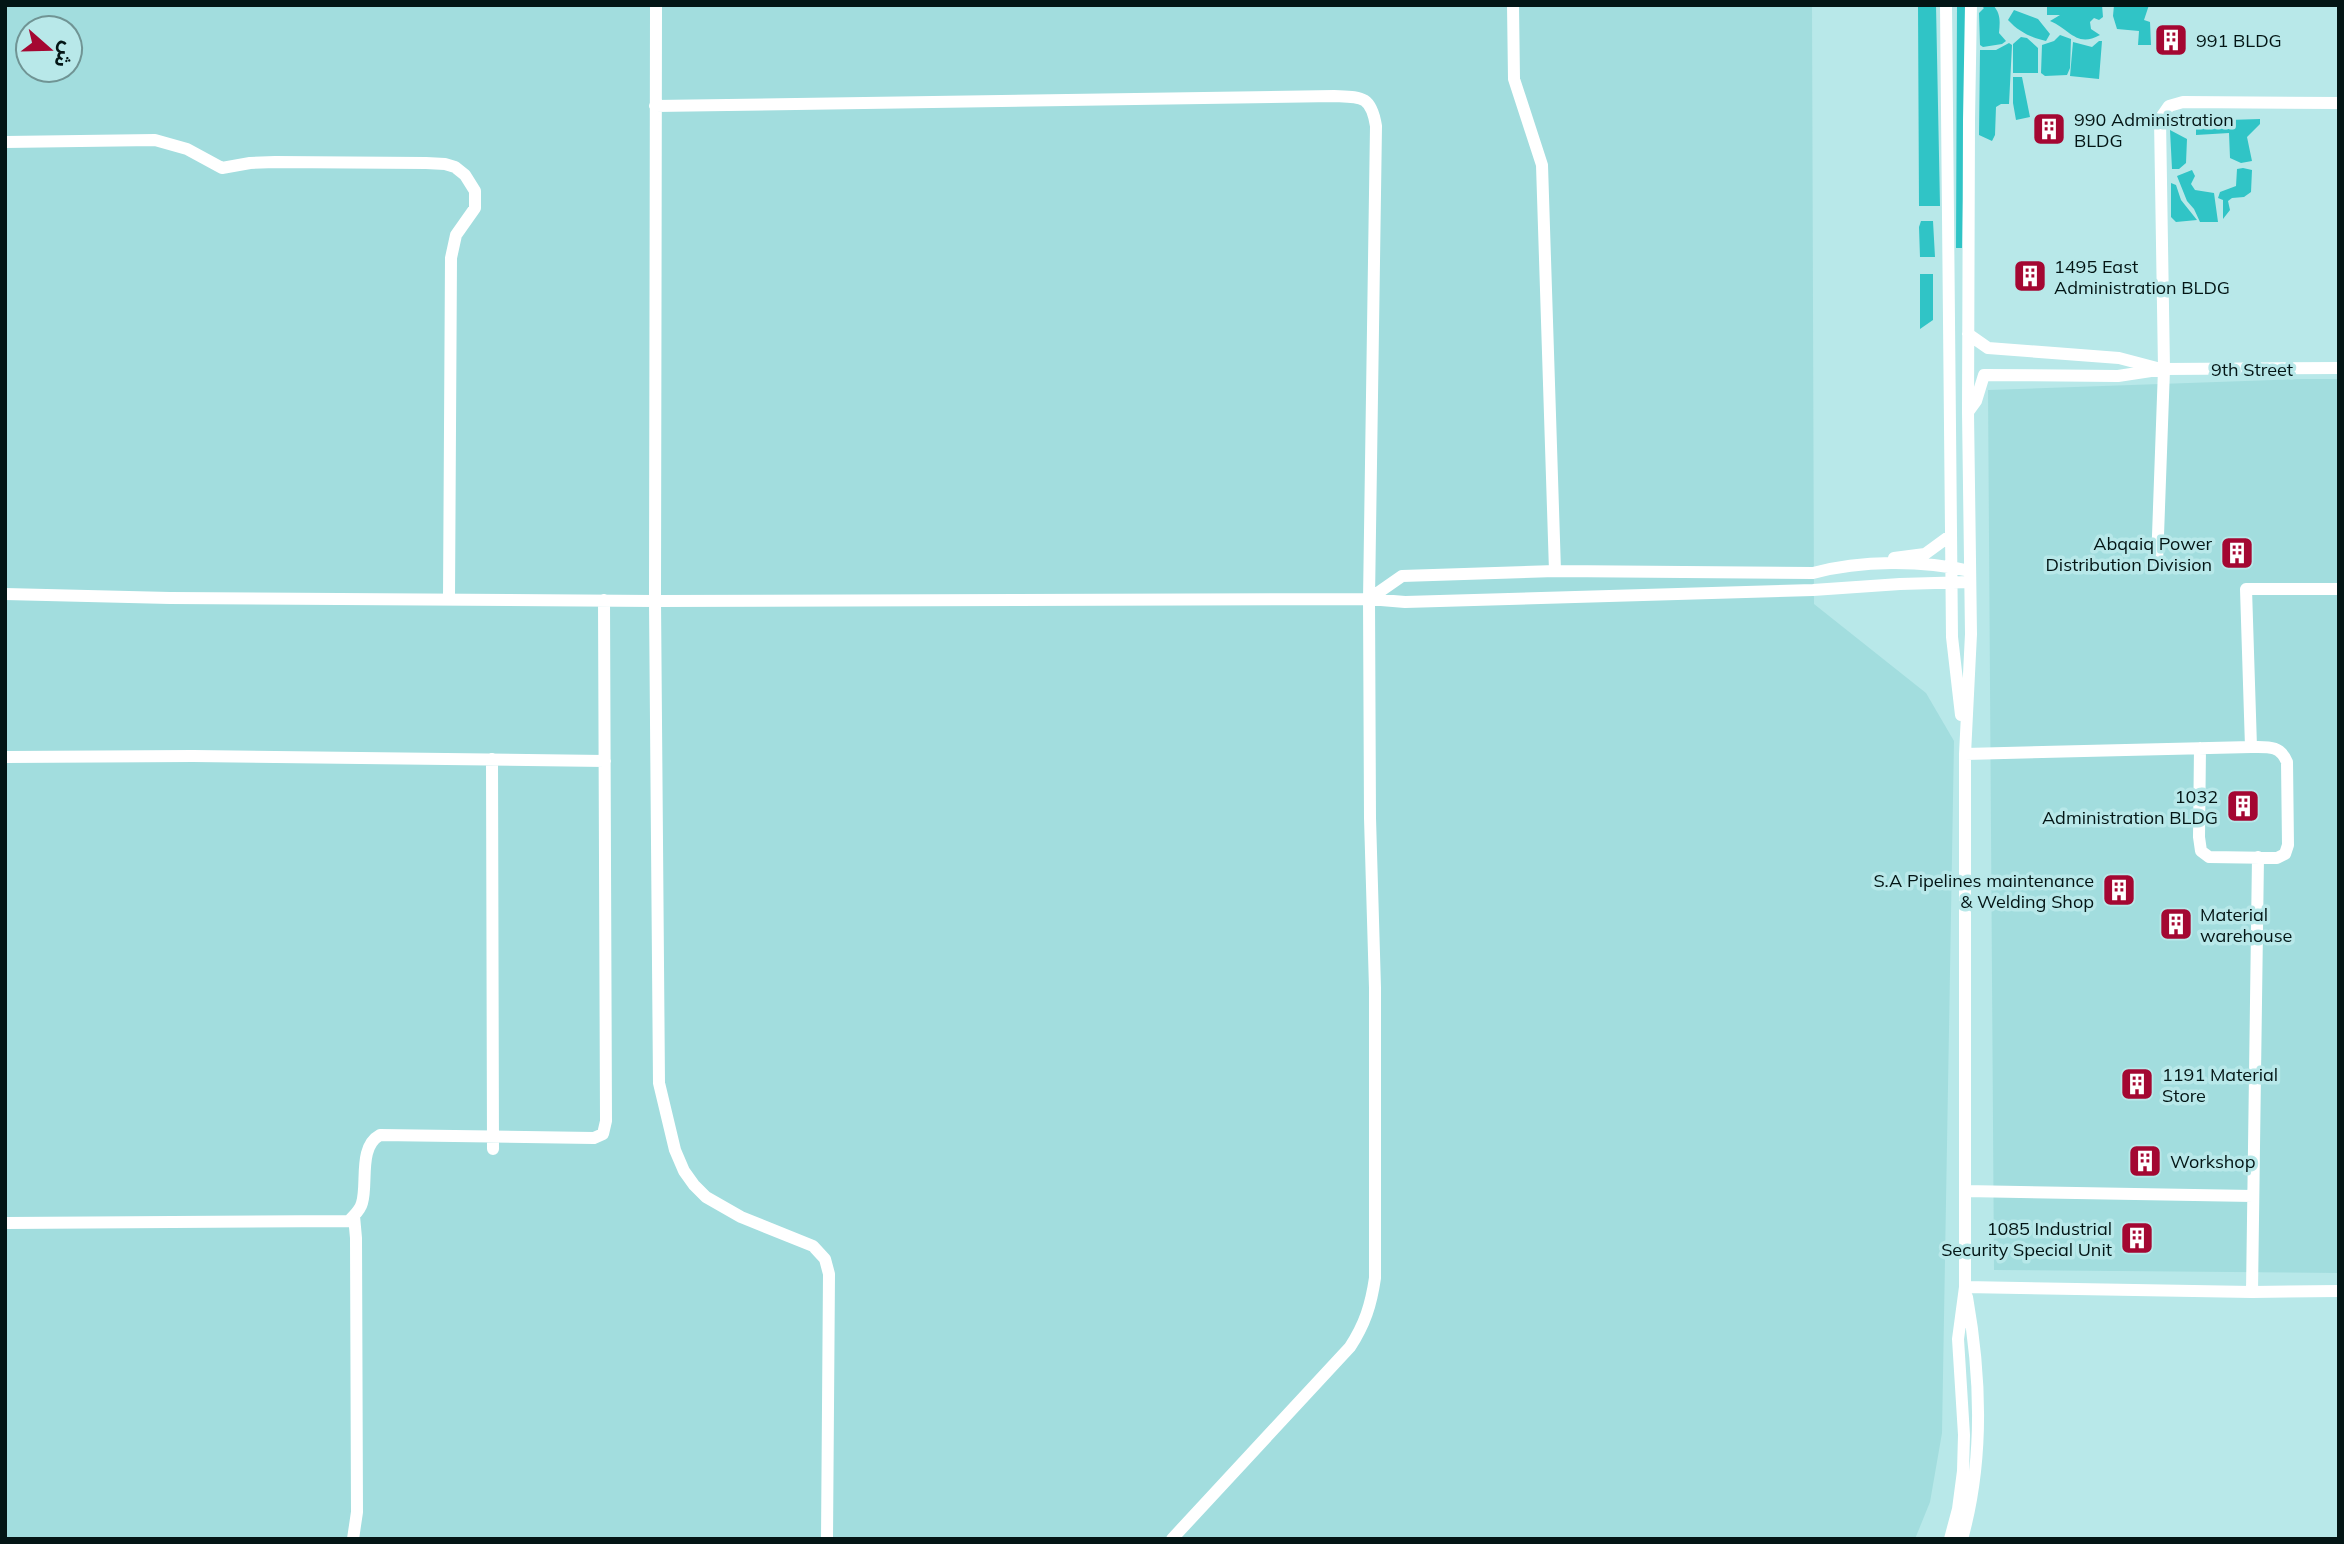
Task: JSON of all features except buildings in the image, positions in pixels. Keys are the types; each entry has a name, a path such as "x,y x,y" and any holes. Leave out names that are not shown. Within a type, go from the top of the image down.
{"street":[{"path":"656,5 655,601 659,1083 675,1150 684,1171 694,1185 722,1207 813,1246 825,1259 829,1274 827,1539"},
{"path":"1513,5 1514,79 1542,165 1555,571"},
{"path":"1946,5 1952,638 1965,754"},
{"path":"1950,1539 1958,1509 1964,1435 1958,1339 1965,1287 1965,754 1971,634 1968,334 1971,5"},
{"path":"655,106 1334,96 1356,97 1367,101 1373,108 1376,126 1368,599 1375,988 1375,1278 1363,1328 1350,1347 1172,1539"},
{"path":"2157,563 2164,369 2160,119 2169,106 2182,102 2339,103"},
{"path":"5,142 155,140 187,149 222,168 250,163 426,163 445,164 465,175 475,191 476,201 471,214 456,235 451,258 449,598"},
{"path":"1968,334 1988,348 2119,359 2164,369"},
{"name":"9th Street","path":"2164,369 2339,368"},
{"path":"1968,412 1976,401 1984,375 2118,376 2164,369"},
{"path":"1368,599 1402,576 1555,571 1813,573 1841,565 1925,554 1951,536"},
{"path":"1841,565 1940,564 1951,566 1970,576"},
{"path":"5,594 170,598 655,601 1368,599 1418,602 1813,590 1951,582 1970,576"},
{"path":"2251,747 2246,589 2339,589"},
{"path":"5,1223 336,1222 349,1220 362,1202 366,1158 374,1138 380,1135 594,1138 603,1134 606,1128 604,600"},
{"path":"1965,754 2200,748 2251,747 2277,748 2283,752 2287,762 2288,845 2285,854 2277,858 2209,857 2201,851 2200,748"},
{"path":"5,757 193,756 605,761"},
{"path":"492,759 493,1149"},
{"path":"2252,1292 2258,857"},
{"path":"1965,1191 2253,1196"},
{"path":"353,1539 357,1512 354,1216"},
{"path":"1965,1287 2339,1292"},
{"path":"1962,1539 1970,1512 1977,1433 1973,1335 1965,1287"}],"shaded area":[{"path":"5,5 1812,5 1814,604 1926,693 1954,741 1942,1433 1930,1502 1915,1539 5,1539"},
{"path":"1918,5 1936,5 1940,206 1919,206"},
{"path":"1957,5 1967,5 1962,248 1956,248"},
{"path":"1980,5 1993,5 1997,12 1999,33 2006,41 2002,44 1983,47 1980,45 1979,13 1984,8"},
{"path":"2047,5 2102,5 2103,17 2099,20 2094,18 2090,22 2091,29 2100,35 2085,39 2074,36 2050,21 2060,15 2047,15"},
{"path":"2114,5 2149,5 2144,20 2150,22 2151,45 2138,45 2139,31 2117,29 2113,16"},
{"path":"2014,10 2038,19 2050,34 2046,41 2025,34 2012,24 2008,20"},
{"path":"2060,35 2071,39 2070,68 2067,75 2045,76 2041,73 2042,45 2054,41"},
{"path":"2021,37 2027,38 2038,48 2038,73 2013,73 2013,44"},
{"path":"2102,41 2099,79 2070,76 2073,42 2092,47"},
{"path":"2009,43 2012,45 2009,104 1996,107 1995,135 1992,141 1979,135 1980,50 1996,50"},
{"path":"2013,77 2022,77 2030,117 2016,120"},
{"path":"2260,119 2260,124 2247,137 2252,161 2241,163 2230,158 2229,133 2196,135 2196,121"},
{"path":"2170,130 2187,139 2186,163 2179,169 2172,169"},
{"path":"2237,169 2252,170 2251,192 2244,197 2228,201 2230,210 2223,219 2223,200 2218,198 2220,192 2236,186"},
{"path":"2192,170 2195,176 2191,184 2195,190 2214,193 2218,222 2200,222 2187,201 2177,176"},
{"path":"2171,183 2176,185 2181,200 2197,220 2176,222 2171,217"},
{"path":"1921,221 1933,221 1935,257 1920,257"},
{"path":"1920,274 1933,274 1933,320 1920,329"},
{"path":"2339,379 2339,1273 1994,1270 1988,390"}],"place":[{"name":"991 BLDG","path":"2171,40"},
{"name":"990 Administration BLDG","path":"2049,129"},
{"name":"1495 East Administration BLDG","path":"2030,276"},
{"name":"Abqaiq Power Distribution Division","path":"2237,553"},
{"name":"1032 Administration BLDG","path":"2243,806"},
{"name":"S.A Pipelines maintenance & Welding Shop","path":"2119,890"},
{"name":"Material warehouse","path":"2176,924"},
{"name":"1191 Material Store","path":"2137,1084"},
{"name":"Workshop","path":"2145,1161"},
{"name":"1085 Industrial Security Special Unit","path":"2137,1238"}]}
